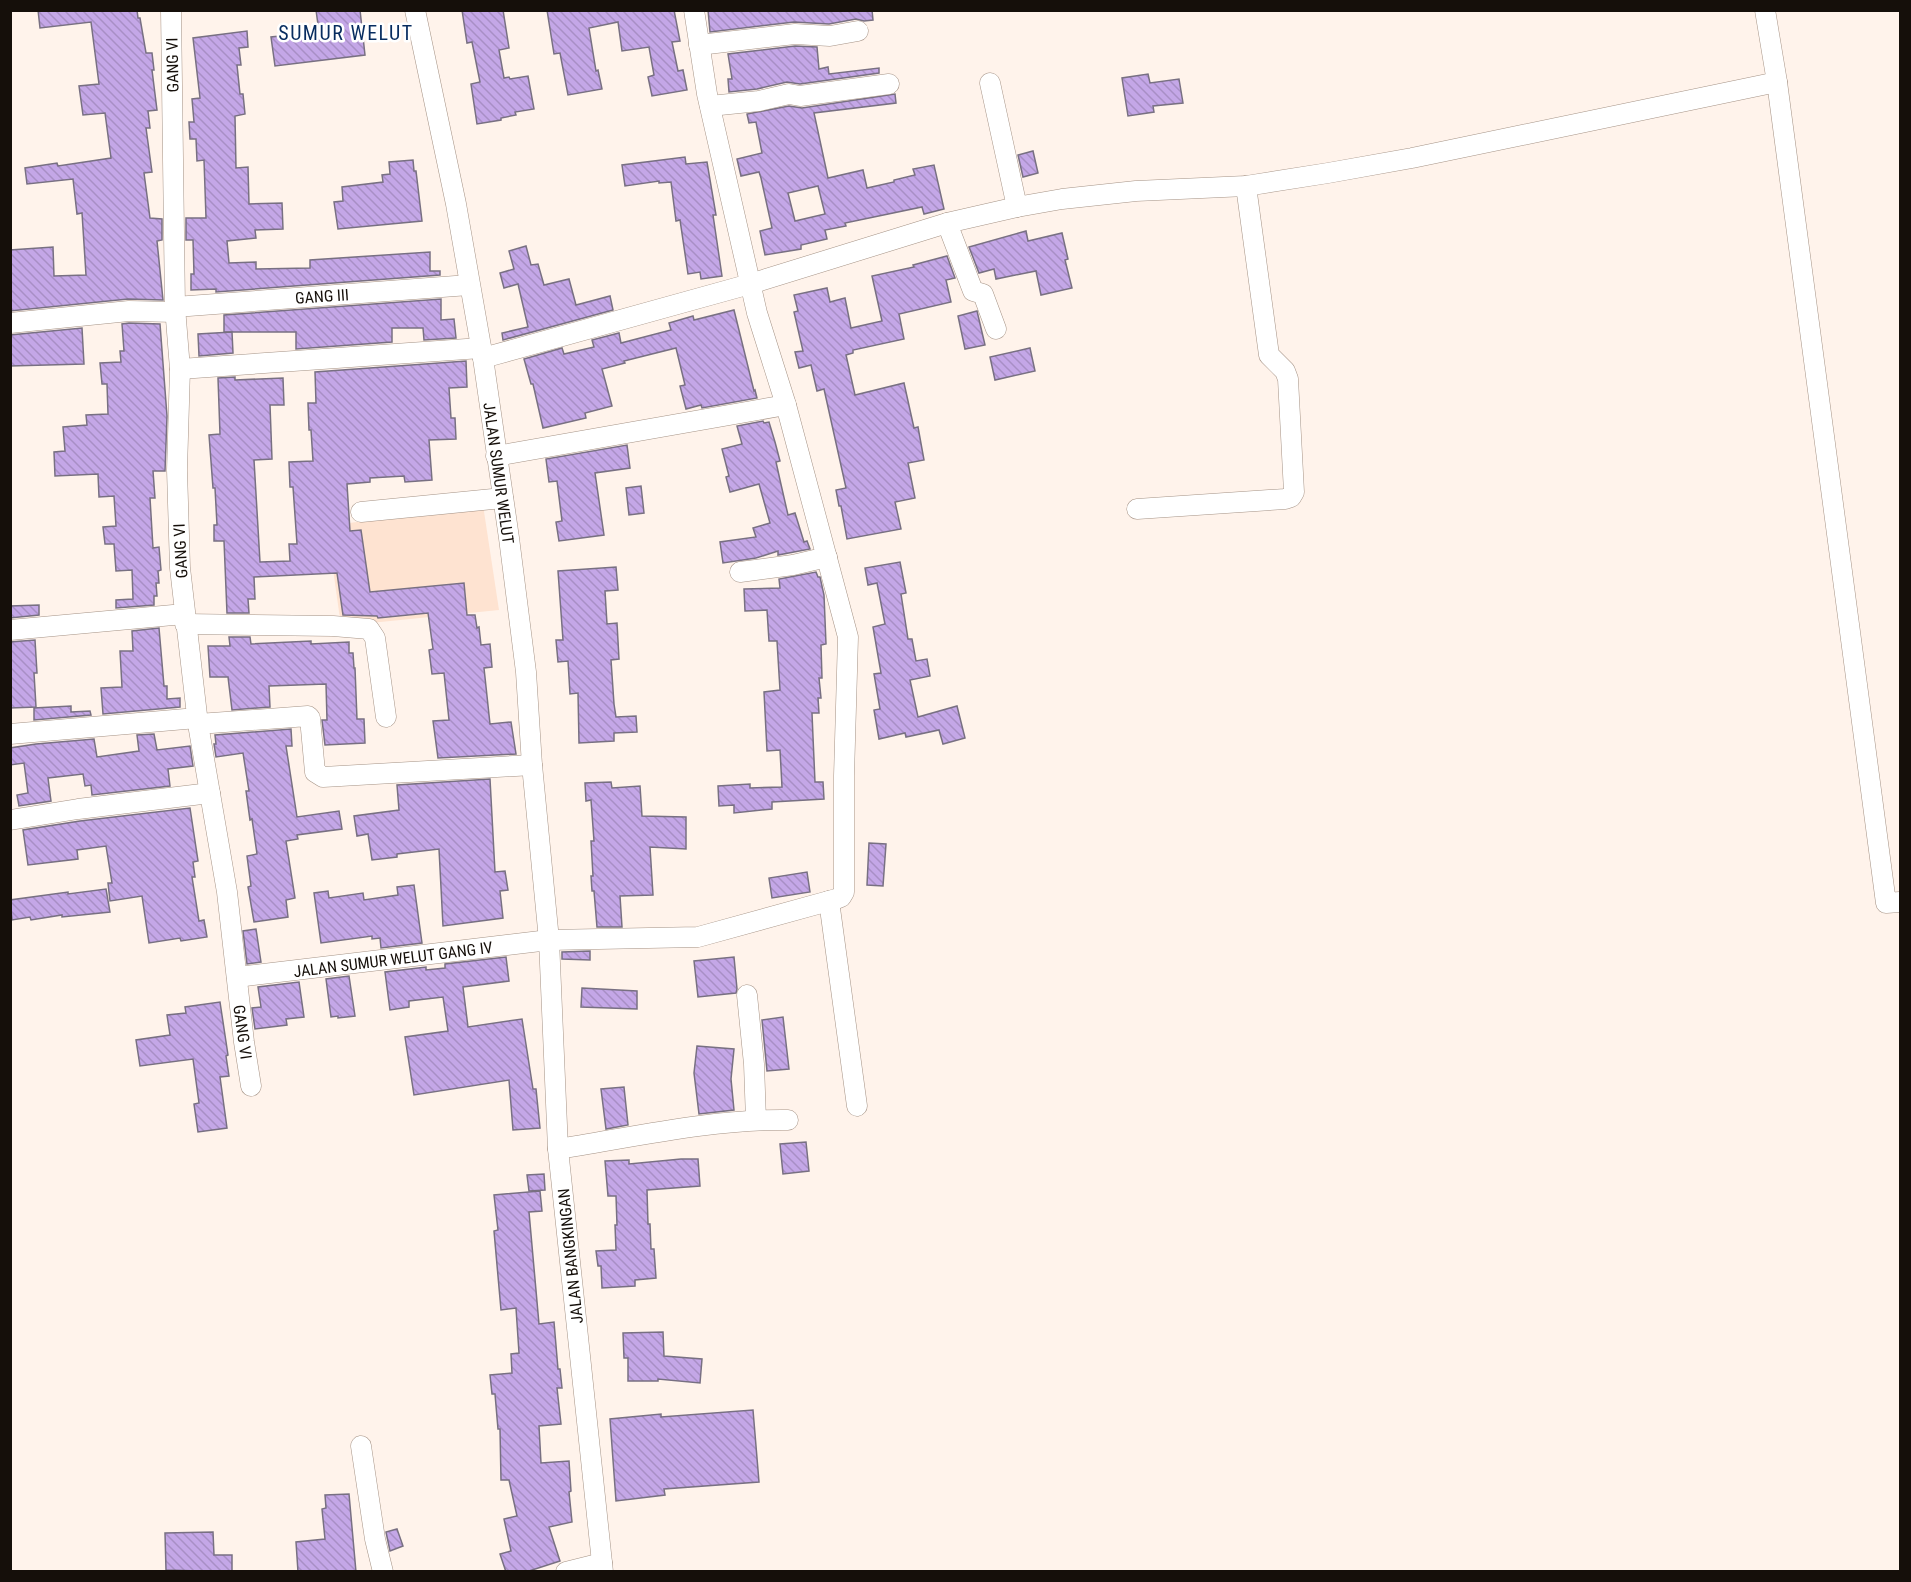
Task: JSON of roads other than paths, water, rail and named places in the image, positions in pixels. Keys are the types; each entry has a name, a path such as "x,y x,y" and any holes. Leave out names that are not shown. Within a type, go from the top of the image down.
{"street":[{"name":"GANG VI","path":"171,10 175,309 180,369 177,470 180,568 198,721 227,892 251,1086"},
{"name":"JALAN SUMUR WELUT","path":"416,10 456,204 482,353 503,498 526,672 532,765 549,940"},
{"path":"694,10 710,106 757,314 786,405 848,637 844,776 844,892 841,897 829,901 857,1106"},
{"path":"1765,10 1778,82 1886,903 1900,902"},
{"path":"699,45 795,34 830,36 858,31"},
{"path":"180,369 482,353 750,284 947,223 1017,207 1062,199 1136,191 1246,186 1412,158 1778,82"},
{"path":"990,83 1017,207"},
{"path":"710,106 789,94 800,96 889,84"},
{"path":"1137,509 1285,499 1291,497 1294,492 1287,379 1285,371 1269,355 1246,186"},
{"path":"947,223 973,291 983,294 996,329"},
{"name":"GANG III","path":"10,323 129,311 469,285"},
{"path":"496,456 786,405"},
{"path":"361,512 503,498"},
{"path":"740,572 793,565 827,557"},
{"path":"10,630 185,619 369,629 375,638 386,717"},
{"path":"10,734 308,716 315,772 323,777 532,765"},
{"path":"10,820 78,809 210,793"},
{"name":"JALAN SUMUR WELUT GANG IV","path":"237,977 549,940 698,937 829,901"},
{"name":"JALAN BANGKINGAN","path":"549,940 558,1149 602,1567"},
{"path":"747,995 754,1064 756,1119"},
{"path":"558,1149 756,1119 788,1120"},
{"path":"361,1446 375,1539 383,1572"},
{"path":"566,1572 602,1567"}],"district":[{"name":"SUMUR WELUT","path":"346,33"}]}
